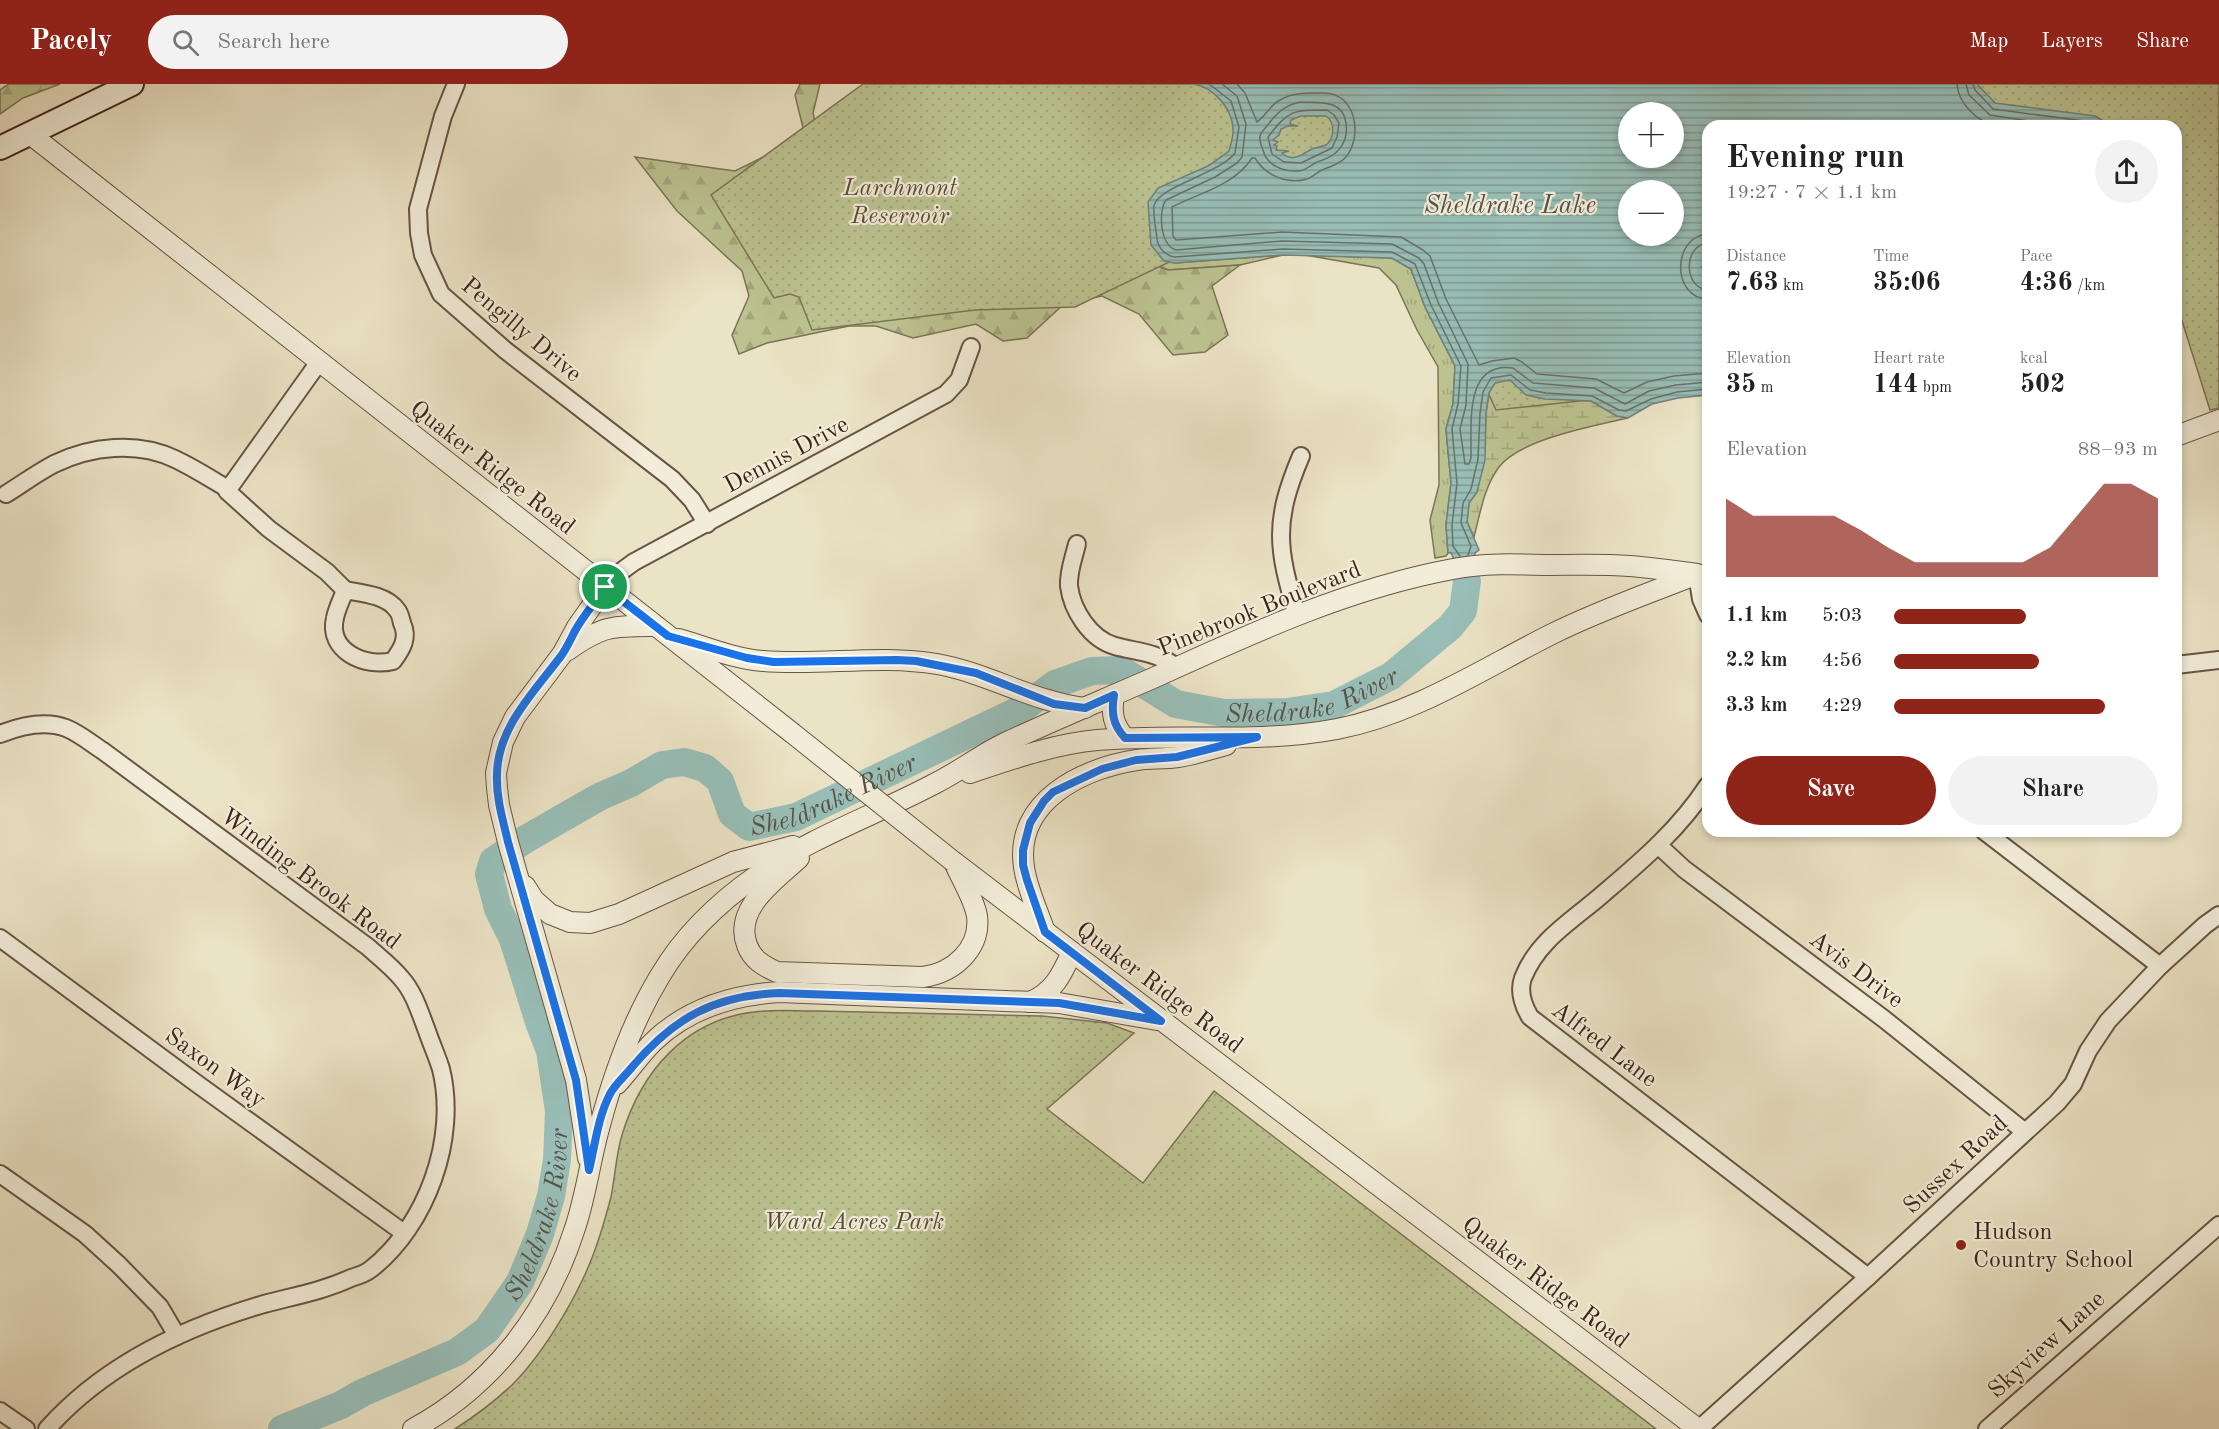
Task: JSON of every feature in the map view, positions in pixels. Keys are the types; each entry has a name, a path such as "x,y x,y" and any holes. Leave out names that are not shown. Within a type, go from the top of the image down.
{"main road":[{"path":"0,148 132,84"}],"street":[{"name":"Pengilly Drive","path":"456,84 443,116 418,209 423,255 441,294 505,350 672,479 692,500 707,524"},
{"name":"Quaker Ridge Road","path":"30,134 954,862 1699,1429"},
{"name":"Dennis Drive","path":"605,587 634,562 946,394 959,380 971,348"},
{"path":"228,489 319,362"},
{"path":"2182,434 2219,420"},
{"path":"2,494 54,464 107,448 125,447 152,451 175,459 228,489 227,491 269,529 327,572 345,590 381,599 397,608 406,631 403,648 393,661 373,663 360,660 347,652 339,643 334,632 334,619 345,590"},
{"path":"1297,615 1283,563 1280,525 1288,486 1301,456"},
{"path":"1077,544 1069,584 1078,613 1087,626 1105,643 1157,655 1176,667"},
{"name":"Pinebrook Boulevard","path":"413,1429 441,1412 496,1366 533,1319 548,1295 564,1261 581,1207 610,1093 626,1045 648,997 688,936 725,899 746,883 786,857 933,785 1002,744 1297,615 1376,587 1431,573 1475,566 1515,564 1629,566 1702,573"},
{"name":"Pinebrook Boulevard","path":"933,785 1053,748 1095,740 1257,737 1301,735 1338,729 1404,709 1456,686 1577,622 1702,573"},
{"path":"1702,586 1702,601"},
{"path":"589,1170 576,1080 508,842 497,788 499,756 509,728 563,653 577,627 605,587"},
{"path":"563,653 600,630 618,627 662,631 761,661 916,661 957,668 998,681 1054,704 1085,708"},
{"path":"2182,664 2219,660"},
{"path":"1123,691 1112,714 1119,731 1125,738"},
{"name":"Winding Brook Road","path":"0,734 18,727 38,724 66,728 103,751 368,947 402,978 417,1005 441,1070 445,1107 443,1141 437,1174 421,1209 396,1245 370,1270 330,1288 263,1305 177,1336 110,1373 86,1390 47,1429"},
{"path":"1045,932 1027,880 1023,858 1030,823 1044,801 1053,792 1102,769 1136,760 1177,757 1257,737"},
{"name":"Alfred Lane","path":"1702,793 1674,831 1602,896 1558,928 1536,956 1523,978 1522,1004 1530,1017 1868,1277"},
{"path":"1991,837 2160,966"},
{"path":"519,876 534,900 550,914 570,922 590,923 619,914 752,855 819,840"},
{"path":"819,840 759,896 746,914 743,925 747,947 759,963 777,972 923,977 946,971 965,956 971,946 977,925 973,905 954,862"},
{"name":"Avis Drive","path":"1658,845 1684,869 1884,1019 2025,1132"},
{"name":"Sussex Road","path":"1699,1429 2057,1103 2073,1084 2088,1051 2108,1021 2160,966 2219,915"},
{"name":"Saxon Way","path":"0,938 205,1090 404,1233"},
{"path":"1030,1002 1041,997 1057,982 1072,952"},
{"path":"610,1093 666,1030 702,1010 739,998 779,993 1030,1002 1082,1005 1161,1021"},
{"path":"0,1174 85,1234 119,1265 160,1307 177,1336"},
{"name":"Skyview Lane","path":"1987,1429 2219,1225"},
{"path":"0,1411 26,1429"}],"green space":[{"path":"9,84 60,84 23,98 0,114 0,90"},
{"path":"800,84 820,84 813,113 820,142 1168,270 1240,265 1212,286 1228,335 1205,352 1173,355 1139,314 1102,296 1064,304 1027,338 1003,341 976,324 913,338 876,326 849,326 767,343 739,354 732,335 749,296 742,271 677,211 635,157 735,171 805,136 795,95"},
{"name":"Larchmont Reservoir","path":"863,84 2219,84 2219,408 2210,410 2182,321 2182,120 1702,120 1702,388 1496,410 1429,263 1295,202 1075,307 975,310 812,330 799,297 790,294 774,298 711,195"},
{"path":"1193,84 1175,263 1283,255 1240,265 1168,270 1150,262"},
{"path":"1305,255 1392,258 1411,269 1425,307 1455,366 1453,404 1446,429 1451,483 1446,525 1448,553 1446,556 1435,558 1430,520 1439,485 1438,367 1417,330 1396,285 1379,268"},
{"path":"1489,393 1591,401 1617,416 1628,418 1540,441 1509,457 1499,467 1490,483 1474,537 1467,522 1469,503 1477,492 1484,460"},
{"name":"Ward Acres Park","path":"777,1010 1042,1016 1107,1023 1134,1033 1047,1109 1143,1183 1214,1091 1656,1429 455,1429 499,1397 525,1371 574,1297 592,1259 603,1225 611,1197 618,1150 630,1112 654,1071 669,1053 687,1038 729,1017"}],"water":[{"name":"Sheldrake Lake","path":"1193,84 1977,84 1995,103 2095,116 2102,120 1702,120 1702,396 1652,404 1628,418 1617,416 1591,401 1545,399 1526,395 1510,380 1495,383 1489,393 1486,413 1485,460 1477,492 1469,503 1467,522 1479,550 1475,553 1473,576 1467,581 1451,553 1448,553 1446,525 1451,483 1446,429 1453,404 1455,366 1425,307 1411,269 1392,258 1283,255 1175,263 1164,261 1151,245 1148,202 1158,188 1208,166 1229,151 1233,130 1232,120 1225,105 1214,94","holes":["1301,116 1326,116 1329,119 1332,134 1326,145 1297,157 1286,156 1282,153 1289,151 1276,150 1277,146 1274,145 1278,142 1273,140 1279,135 1281,129 1298,126 1290,124 1291,120"]}],"waterway":[{"name":"Sheldrake River","path":"282,1429 457,1352 487,1330 520,1282 540,1234 551,1196 557,1160 559,1111 550,1051 513,939 498,909 489,874 493,861 599,797 631,783 662,765 684,762 705,768 720,781 732,814 749,827 796,817 1023,708 1055,684 1092,671 1121,670 1176,704 1224,713 1287,712 1334,705 1391,676 1450,627 1463,611 1467,581"}],"place":[{"name":"Hudson Country School","path":"1961,1245"}],"route":[{"path":"605,587 668,636 747,658 774,662 897,660 937,664 976,673 1054,704 1085,708 1114,695 1112,714 1115,724 1125,738 1257,737 1177,757 1136,760 1102,769 1053,792 1036,811 1030,823 1023,850 1023,865 1045,932 1161,1021 1082,1005 1059,1003 779,993 759,994 721,1002 684,1018 666,1030 610,1093 589,1170 576,1080 508,842 499,805 496,773 503,742 515,717 563,653 577,627 605,587"}]}
